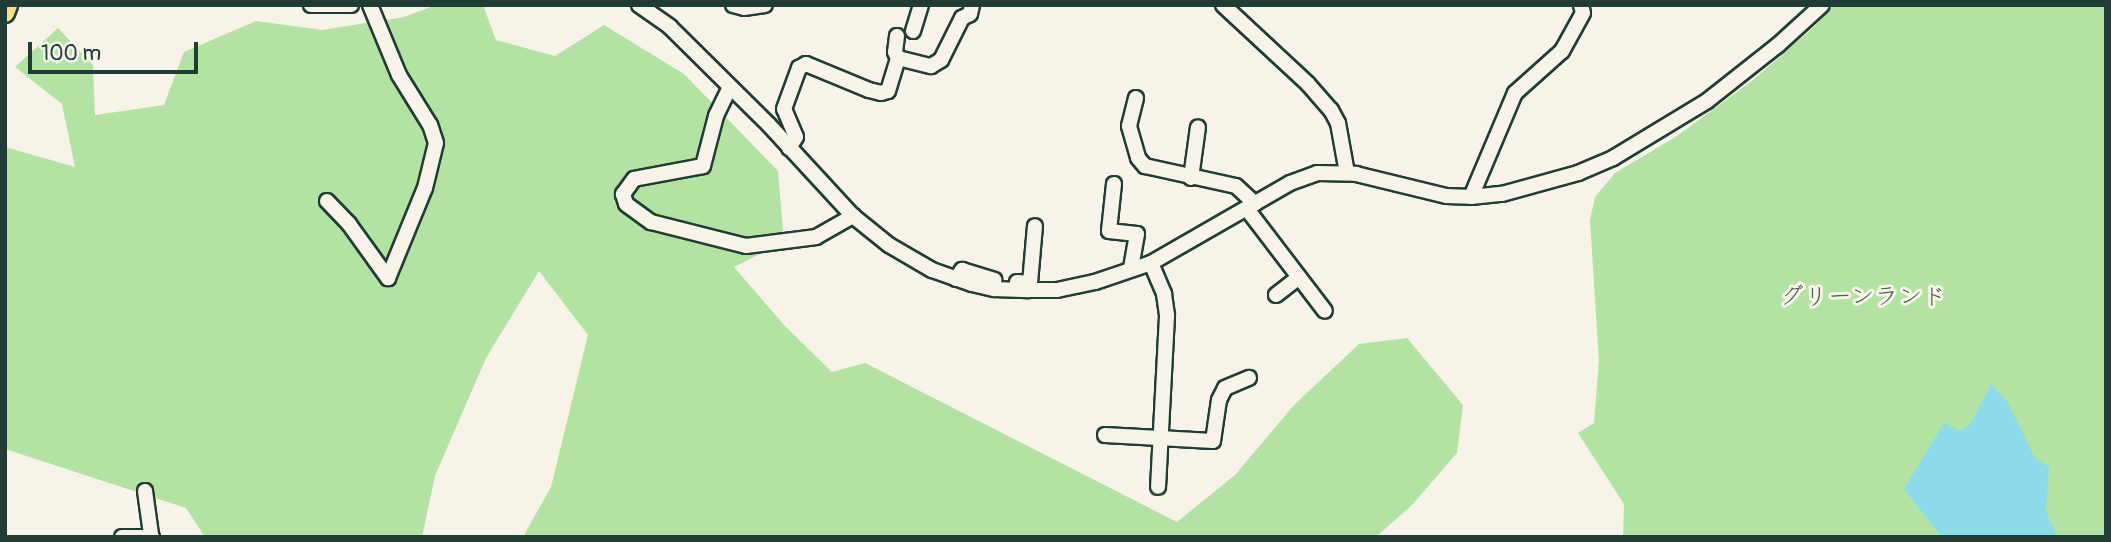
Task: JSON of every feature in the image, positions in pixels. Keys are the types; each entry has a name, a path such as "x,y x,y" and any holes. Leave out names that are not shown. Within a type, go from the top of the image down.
{"main road":[{"path":"5,13 8,5"}],"street":[{"path":"311,5 325,8 351,5"},
{"path":"327,201 349,224 387,278 425,188 436,143 430,125 399,75 370,5"},
{"path":"639,5 670,27 853,216 908,258 956,279 994,289 1057,289 1151,263 1290,183 1317,173 1347,173 1446,196 1502,194 1538,186 1614,158 1707,102 1822,5"},
{"path":"733,5 744,9 765,5"},
{"path":"913,31 921,5"},
{"path":"898,58 931,66 941,60 962,18 970,14 972,5"},
{"path":"1223,5 1308,84 1331,110 1338,123 1347,173"},
{"path":"1471,197 1515,93 1562,51 1583,13 1581,5"},
{"path":"789,148 796,136 784,108 799,68 806,64 881,93 888,91 898,58 895,52 897,36"},
{"path":"730,88 716,116 703,166 634,179 623,194 626,204 651,222 746,246 816,237 853,216"},
{"path":"1136,98 1129,126 1138,158 1154,171 1236,186 1325,311"},
{"path":"1191,178 1198,127"},
{"path":"1114,184 1109,230 1138,234 1131,270"},
{"path":"956,279 962,270 996,281 1030,283 1035,226"},
{"path":"1151,263 1164,294 1167,316 1158,487"},
{"path":"1276,295 1299,277"},
{"path":"1105,435 1213,440 1219,400 1225,388 1249,378"},
{"path":"122,537 151,536 145,491"}],"green space":[{"path":"436,5 483,5 496,40 555,56 604,25 684,74 778,171 784,242 734,267 785,326 832,372 865,363 1177,522 1235,475 1294,405 1359,344 1407,338 1463,405 1457,453 1412,505 1376,537 523,537 551,487 588,335 539,271 486,358 435,476 422,537 205,537 186,508 5,449 5,147 75,167 62,104 15,67 58,28 93,65 95,115 164,105 184,52 256,21 322,30 404,17"},
{"name":"グリーンランド","path":"1834,5 2106,5 2106,537 1623,537 1624,504 1578,433 1594,423 1599,361 1590,220 1595,197 1615,173 1677,136 1753,80 1813,28"}],"water":[{"path":"1991,384 2007,401 2035,458 2049,467 2046,511 2057,537 1942,537 1904,489 1944,423 1961,431 1971,423"}]}
